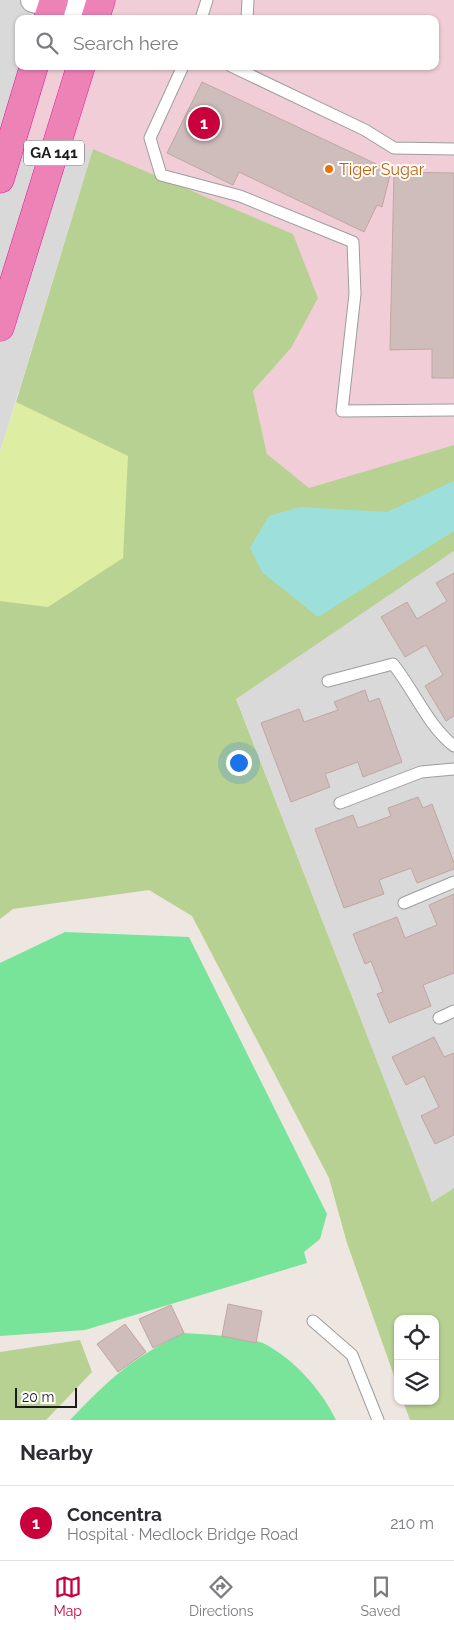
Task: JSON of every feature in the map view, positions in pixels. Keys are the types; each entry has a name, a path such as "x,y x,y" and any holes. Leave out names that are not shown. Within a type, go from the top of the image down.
{"highway":[{"name":"GA 141","path":"0,179 33,70"},
{"name":"GA 141","path":"0,327 80,70"}],"street":[{"path":"47,6 101,13"}],"lane":[{"path":"202,15 207,0"},
{"path":"247,15 248,0"},
{"path":"181,70 150,138 161,175 240,196 352,242 355,294 342,411 454,410"},
{"path":"245,70 364,130 394,148 454,149"},
{"path":"328,681 393,664 408,683 442,737 454,746"},
{"path":"340,803 421,772 454,769"},
{"path":"404,902 454,882"},
{"path":"439,1018 454,1011"},
{"path":"313,1321 352,1355 378,1420"}],"shaded area":[{"path":"0,0 58,0 53,15 15,15 15,70 37,70 15,145 93,149 0,452"},
{"path":"58,0 454,0 454,445 309,489 267,454 253,391 291,348 93,149 15,145 37,70 439,70 439,15 53,15"},
{"path":"454,551 454,1188 432,1202 236,698"}],"green space":[{"path":"93,149 293,234 318,298 291,348 253,391 267,454 309,488 454,445 454,551 236,699 432,1202 454,1188 454,1420 410,1420 404,1405 439,1405 439,1315 394,1315 394,1376 347,1243 329,1178 192,916 149,890 13,909 0,919 0,601 48,607 123,558 128,456 16,402"},
{"path":"16,402 129,456 123,559 48,607 0,601 0,452"},
{"path":"65,932 189,937 327,1214 320,1239 304,1252 307,1263 85,1330 0,1336 0,963"},
{"path":"184,1333 238,1338 265,1344 287,1359 306,1377 323,1398 336,1420 70,1420 122,1370 150,1351"},
{"path":"80,1340 92,1372 46,1420 0,1420 0,1352"}],"water":[{"path":"454,481 454,531 318,617 262,572 250,548 269,516 300,507 387,512"}],"building":[{"path":"202,82 391,171 382,207 377,205 364,232 239,172 233,185 167,153"},
{"path":"394,172 454,173 454,378 432,378 432,349 390,350"},
{"path":"454,573 454,716 446,721 425,686 443,675 426,645 405,657 381,617 407,602 417,619 447,601 436,583"},
{"path":"365,690 369,702 379,698 402,762 363,777 358,762 325,774 330,787 291,802 261,723 299,709 304,722 338,710 334,702"},
{"path":"418,797 423,808 432,804 454,863 454,869 417,883 411,868 379,880 384,894 344,908 315,829 353,815 358,828 391,816 388,808"},
{"path":"454,894 454,973 423,985 431,1006 389,1023 377,994 383,992 371,961 365,964 353,934 397,917 405,938 437,925 429,905"},
{"path":"434,1037 444,1057 454,1053 454,1135 435,1144 421,1116 439,1107 424,1076 406,1085 392,1057"},
{"path":"228,1304 262,1311 256,1343 222,1336"},
{"path":"171,1305 184,1333 153,1348 139,1319"},
{"path":"125,1324 146,1352 118,1372 97,1344"}],"place":[{"name":"Concentra","path":"204,123"},
{"name":"Tiger Sugar","path":"329,169"}]}
